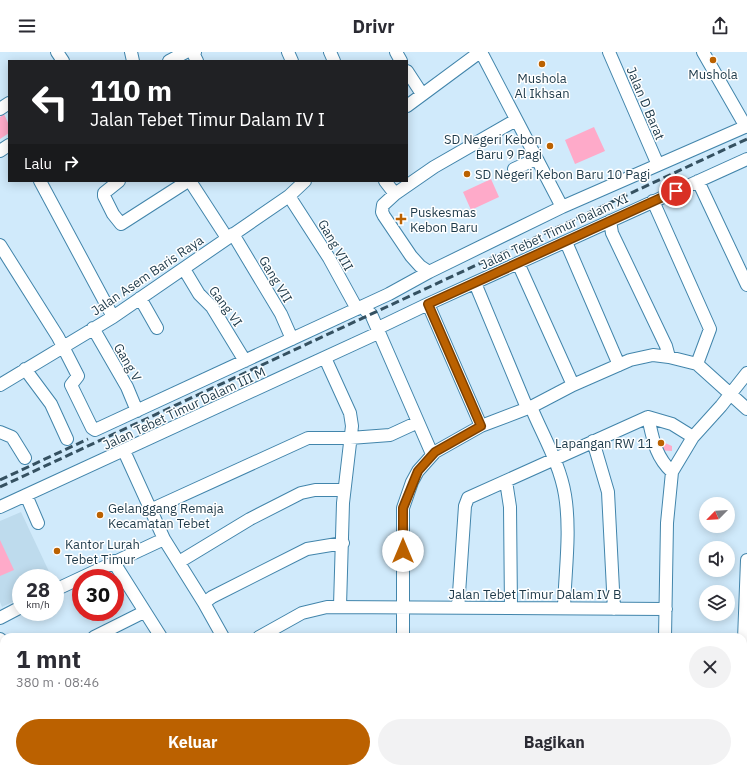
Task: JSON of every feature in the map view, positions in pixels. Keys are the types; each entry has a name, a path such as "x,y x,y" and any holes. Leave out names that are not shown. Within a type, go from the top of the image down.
{"street":[{"path":"171,60 186,52"},
{"path":"195,52 193,53 196,60"},
{"path":"408,105 481,52 562,207"},
{"name":"Jalan D Barat","path":"609,52 658,166"},
{"path":"0,245 64,346 78,376 71,385 92,428 95,430 292,340 562,207 746,127 703,52"},
{"path":"408,73 422,94"},
{"path":"429,272 420,266 411,256 382,212 383,205 395,194 434,167 516,120"},
{"path":"514,169 536,159"},
{"name":"Jalan Tebet Timur Dalam XI","path":"378,333 378,328 428,304 653,201 698,181 745,163"},
{"path":"698,181 747,285"},
{"path":"41,182 113,317"},
{"path":"118,182 104,193 104,196 119,223 124,224 187,182"},
{"name":"Gang VII","path":"190,182 230,236 281,314 292,340"},
{"name":"Jalan Asem Baris Raya","path":"1,381 25,369 113,317 289,196 302,182"},
{"path":"386,182 395,194"},
{"name":"Gang VIII","path":"289,196 360,307 371,314 416,422 432,454"},
{"path":"653,201 710,329 697,364"},
{"path":"610,221 612,233 666,346 669,357"},
{"path":"566,242 619,365"},
{"path":"518,263 573,385"},
{"name":"Gang VI","path":"184,269 199,294 212,307 245,361"},
{"path":"475,283 529,407 555,460 565,493 567,515 564,608"},
{"path":"140,298 157,328"},
{"path":"428,304 481,426"},
{"name":"Gang V","path":"93,328 127,387 137,411"},
{"name":"Jalan Tebet Timur Dalam III M","path":"0,507 378,333"},
{"path":"403,633 403,508 412,482 418,471 432,454 481,426 529,407 573,385 619,365 653,355 669,357 697,364 747,409"},
{"path":"324,358 350,413 352,426 344,490 340,606"},
{"path":"25,369 51,404 67,439"},
{"path":"666,633 667,523 672,472 693,437 747,374"},
{"path":"458,608 465,501 473,495 555,460 648,417 672,424 693,437"},
{"path":"648,417 654,446 662,463 672,472"},
{"path":"150,510 308,438 350,438 390,435 416,422"},
{"path":"0,432 12,437 25,458"},
{"path":"592,442 608,492 614,609"},
{"path":"124,451 164,539 221,633"},
{"path":"506,481 510,507 512,608"},
{"path":"179,562 250,519 301,494 315,490 344,490"},
{"path":"26,495 38,523"},
{"path":"64,586 164,539"},
{"path":"204,603 212,597 292,555 308,549 343,543"},
{"path":"746,625 747,560"},
{"path":"114,561 158,633"},
{"name":"Jalan Tebet Timur Dalam IV B","path":"266,633 312,609 340,606 404,608 666,609"},
{"path":"0,618 12,612"},
{"path":"103,633 144,612"}],"shaded area":[{"path":"4,114 8,123 8,134 0,139 0,117"},
{"path":"594,127 605,151 575,164 565,140"},
{"path":"491,179 499,197 471,210 463,192"},
{"name":"Lapangan RW 11","path":"658,440 672,446 672,451 658,450"},
{"path":"21,512 48,569 12,569 12,602 2,607 0,602 0,521"},
{"path":"0,540 14,569 0,576"}],"railway":[{"path":"0,487 747,139"},
{"path":"0,480 88,439"}],"place":[{"name":"Mushola","path":"713,60"},
{"name":"Mushola Al Ikhsan","path":"542,64"},
{"name":"SD Negeri Kebon Baru 9 Pagi","path":"550,146"},
{"name":"SD Negeri Kebon Baru 10 Pagi","path":"467,174"},
{"name":"Puskesmas Kebon Baru","path":"401,219"},
{"name":"Lapangan RW 11","path":"661,443"},
{"name":"Gelanggang Remaja Kecamatan Tebet","path":"100,515"},
{"name":"Kantor Lurah Tebet Timur","path":"57,551"}],"route":[{"path":"403,551 403,508 412,482 418,471 432,454 481,426 428,304 676,191"}]}
